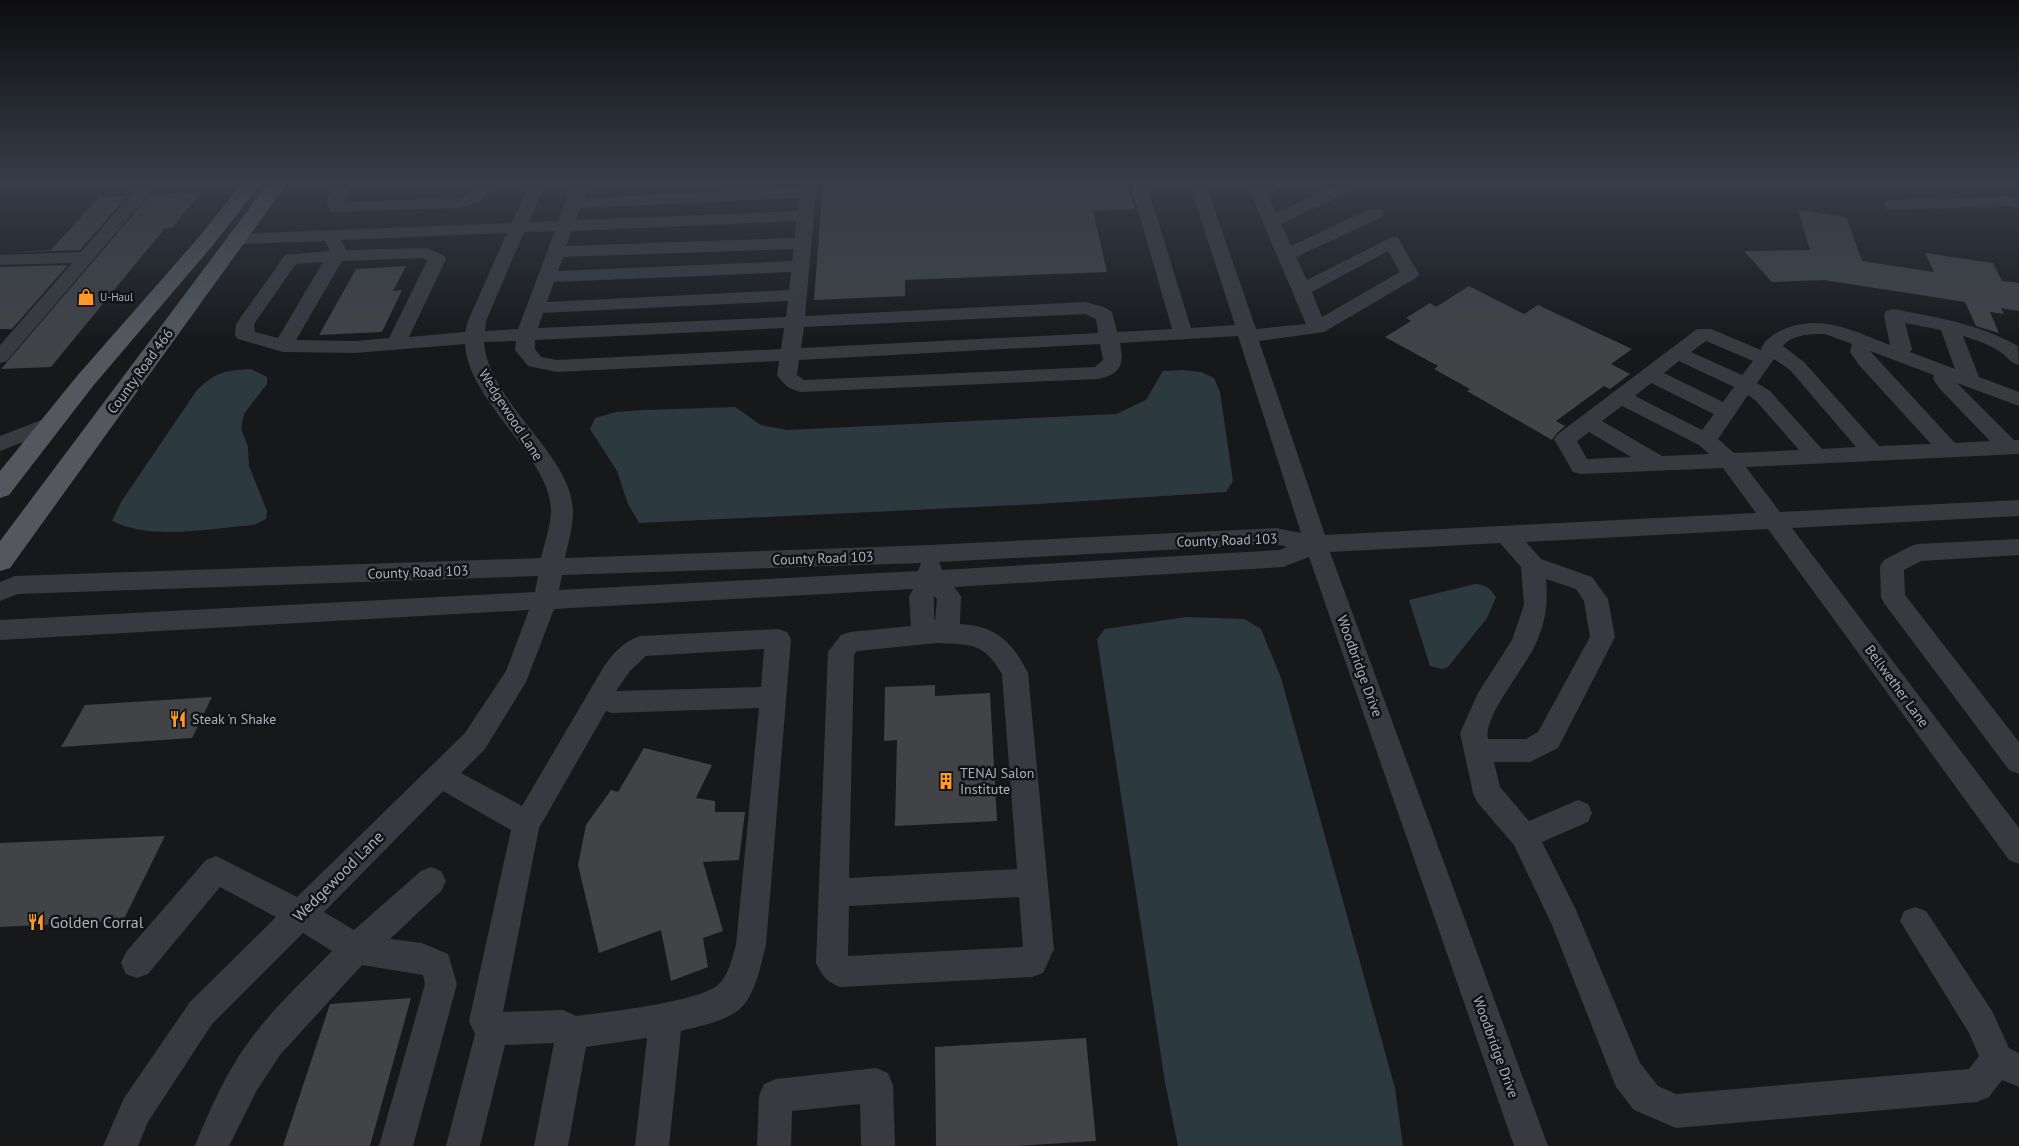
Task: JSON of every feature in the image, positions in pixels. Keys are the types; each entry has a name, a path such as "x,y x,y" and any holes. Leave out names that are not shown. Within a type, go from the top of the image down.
{"main road":[{"path":"0,489 209,235"},
{"name":"County Road 466","path":"0,561 240,235"}],"street":[{"path":"0,357 9,336 105,235"},
{"path":"237,239 338,235"},
{"name":"Wedgewood Lane","path":"120,1146 136,1110 201,1013 475,741 517,675 545,601 562,512 554,480 484,378 475,354 474,337 477,321 515,235"},
{"path":"562,235 526,334 525,350 535,362 557,366 1183,334 1248,333 1317,328 1410,274 1388,235"},
{"path":"397,342 437,258 427,253 291,259 245,324 245,335 283,346 356,347 397,342 526,334 794,322 1085,308 1097,311 1105,316 1113,360 1109,368 1099,373 801,386 792,382 787,375 791,354 794,322 800,266 803,235"},
{"path":"1154,235 1183,334"},
{"name":"Woodbridge Drive","path":"1215,235 1316,544 1531,1146"},
{"path":"1277,235 1317,328"},
{"path":"1286,255 1328,235"},
{"path":"283,346 336,256 338,249 326,236"},
{"path":"1302,290 1392,242"},
{"path":"556,252 802,243"},
{"path":"0,260 86,257"},
{"path":"546,277 800,266"},
{"path":"536,308 797,295"},
{"path":"1888,351 1902,349 1893,315 1949,325 2000,344 2016,354 2019,359"},
{"path":"1949,325 1970,381"},
{"path":"1706,440 1747,385 1767,352 1779,338 1800,329 1827,328 2019,399"},
{"path":"1874,453 1797,366 1767,352 1704,333 1565,439 1581,467 2014,447"},
{"path":"1862,341 1860,352 1866,361 1949,450"},
{"path":"1678,353 1747,385 1773,405 1816,456"},
{"path":"1944,372 1943,379 1947,385 2014,447"},
{"path":"1650,374 1727,412"},
{"name":"Bellwether Lane","path":"1620,397 1706,440 1729,460 2019,851"},
{"path":"1588,422 1657,463"},
{"path":"0,444 52,424"},
{"path":"1316,544 2019,508"},
{"path":"1477,751 1530,750 1548,740 1603,637 1596,599 1584,583 1533,565 1506,534"},
{"name":"County Road 103","path":"0,592 15,586 930,554 1276,536 1316,544"},
{"name":"County Road 103","path":"0,630 931,580 1283,558 1316,544"},
{"path":"2019,547 1917,553 1892,566 1893,597 1942,664 2019,762"},
{"path":"930,554 931,580 922,598 922,624 937,633"},
{"path":"1533,565 1536,605 1524,643 1487,701 1473,733 1487,793 1524,836 1565,920 1628,1075 1646,1098 1676,1111 1977,1085 2008,1065 1915,921"},
{"path":"937,633 976,635 1000,649 1015,673 1039,949 1032,962 840,972 832,963 841,652 850,642 937,633"},
{"path":"778,640 751,945 743,970 731,996 715,1006 666,1017 572,1033 563,1026 492,1029 485,1021 525,836 525,825 545,798 578,733 600,698 612,671 623,659 640,646 778,640"},
{"path":"600,698 612,702 773,697"},
{"path":"440,776 517,818 525,825"},
{"path":"1524,836 1578,813"},
{"path":"137,963 216,870 300,914 356,949 422,958 437,965 441,984 396,1146"},
{"path":"212,1146 224,1118 259,1057 302,1006 356,949 431,881"},
{"path":"834,893 1034,882"},
{"path":"652,1146 666,1017"},
{"path":"464,1146 492,1029"},
{"path":"551,1146 572,1033"},
{"path":"774,1146 776,1096 876,1085 878,1146"}],"lane":[{"path":"0,449 6,452 17,467"}],"shaded area":[{"path":"251,369 267,377 267,384 244,414 241,429 248,447 249,466 267,511 266,519 254,525 182,532 145,530 128,527 112,521 121,502 197,390 221,373"},
{"path":"1183,370 1201,372 1214,378 1220,392 1233,481 1226,492 1039,504 639,523 628,504 617,471 590,429 595,418 616,412 735,407 761,425 787,430 1116,414 1146,400 1163,371"},
{"path":"1475,584 1487,587 1496,597 1487,618 1448,667 1442,669 1430,666 1409,600"},
{"path":"1186,617 1244,619 1261,629 1281,678 1395,1088 1403,1146 1178,1146 1165,1082 1097,639 1105,629"}],"building":[{"path":"64,235 93,235 80,250 0,253 51,250"},
{"name":"U-Haul","path":"115,235 159,235 51,367 1,369"},
{"path":"819,235 1099,235 1107,272 905,280 905,296 814,300"},
{"path":"1806,235 1853,235 1862,261 1934,272 1925,253 1993,263 2002,281 2019,283 2019,311 2001,308 2004,314 1990,312 1999,333 1976,326 1965,302 1824,280 1772,282 1744,251 1810,250"},
{"path":"68,265 12,329 0,329 0,267"},
{"path":"406,266 393,291 402,290 382,332 319,335 356,269"},
{"path":"1469,286 1524,314 1538,305 1632,349 1611,364 1630,374 1610,389 1604,386 1556,421 1565,426 1552,440 1467,391 1470,389 1434,369 1438,366 1385,337 1411,321 1406,318 1430,303 1436,307"},
{"name":"TENAJ Salon Institute","path":"935,685 935,696 990,693 997,821 895,826 897,740 884,741 885,687"},
{"path":"212,697 192,738 61,747 85,705"},
{"path":"644,748 712,765 696,798 715,801 715,812 745,812 739,860 703,862 723,931 703,938 708,967 671,981 661,930 599,953 578,865 586,825 611,790 618,792"},
{"path":"165,836 123,921 0,927 0,843"},
{"path":"411,998 370,1146 283,1146 330,1004"},
{"path":"1086,1038 1096,1141 1016,1146 936,1146 935,1047"}],"place":[{"name":"U-Haul","path":"86,297"},
{"name":"Steak 'n Shake","path":"178,719"},
{"name":"TENAJ Salon Institute","path":"946,781"},
{"name":"Golden Corral","path":"36,922"}]}
